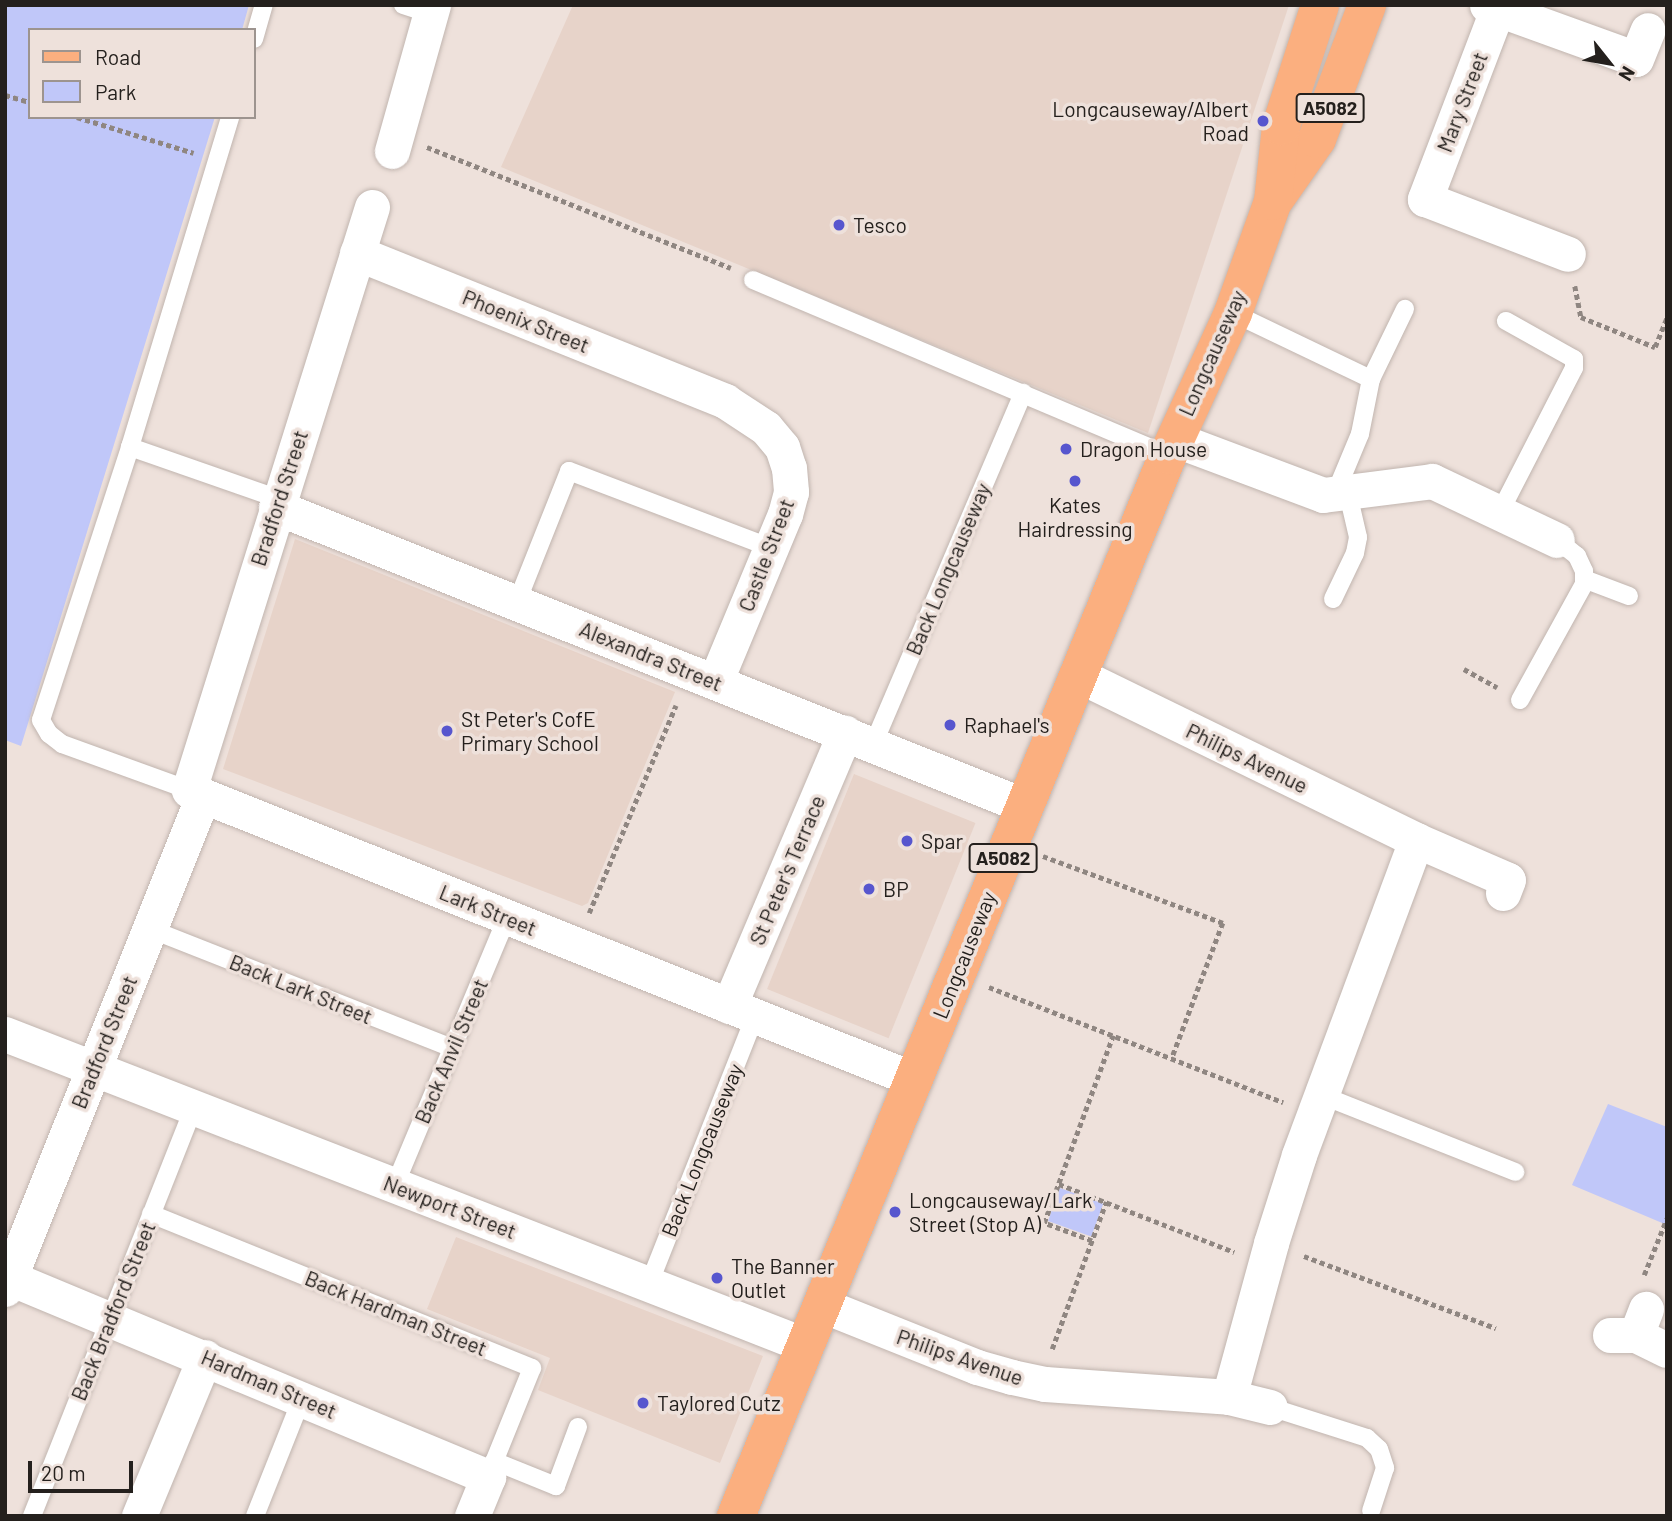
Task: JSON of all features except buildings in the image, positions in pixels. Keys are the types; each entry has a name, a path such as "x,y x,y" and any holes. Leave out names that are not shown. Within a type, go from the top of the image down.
{"main road":[{"name":"Longcauseway","path":"736,1516 1171,447 1233,313 1273,201 1281,126 1320,5"},
{"name":"Longcauseway","path":"1273,201 1317,139 1367,5"}],"street":[{"path":"1495,6 1636,59 1648,30"},
{"name":"Mary Street","path":"1495,6 1425,199 1568,254"},
{"path":"394,143 422,8"},
{"name":"Bradford Street","path":"7,1281 150,929 196,793 277,503 373,207"},
{"name":"Phoenix Street","path":"357,253 695,389"},
{"name":"Castle Street","path":"695,389 746,412 766,428 782,447 789,468 791,492 772,548 703,677"},
{"path":"1171,447 1323,495 1341,495 1432,481 1557,540"},
{"name":"Alexandra Street","path":"277,503 1025,806"},
{"name":"Philips Avenue","path":"1078,676 1416,840 1508,880 1503,893"},
{"name":"St Peter's Terrace","path":"742,1011 859,739"},
{"name":"Lark Street","path":"196,793 913,1079"},
{"path":"1229,1397 1268,1253 1317,1105 1416,840"},
{"name":"Newport Street","path":"5,1034 805,1345"},
{"name":"Hardman Street","path":"7,1281 110,1319 302,1398 491,1469"},
{"name":"Philips Avenue","path":"822,1305 977,1367 1039,1383 1229,1397 1270,1407"},
{"path":"1631,1326 1667,1350"},
{"path":"139,1516 205,1357"},
{"path":"472,1516 491,1469"}],"lane":[{"path":"256,32 264,5"},
{"path":"229,119 130,447 277,503"},
{"path":"754,280 1023,393 1171,447"},
{"path":"1333,599 1355,553 1358,537 1341,495 1360,434 1371,379 1405,309"},
{"path":"1233,313 1371,379"},
{"path":"1500,512 1574,368 1574,359 1506,321"},
{"name":"Back Longcauseway","path":"859,739 1023,393"},
{"name":"Lark Street","path":"130,447 41,720 49,734 62,744 196,793"},
{"path":"517,602 569,471 772,548"},
{"path":"1520,700 1584,579 1584,571 1577,556 1557,540"},
{"path":"1584,579 1629,596"},
{"name":"Back Anvil Street","path":"395,1185 507,917"},
{"name":"Back Lark Street","path":"150,929 452,1048"},
{"name":"Back Longcauseway","path":"649,1284 742,1011"},
{"path":"1317,1105 1515,1172"},
{"name":"Back Bradford Street","path":"32,1516 194,1107"},
{"name":"Back Hardman Street","path":"152,1214 531,1368 491,1469"},
{"path":"255,1516 302,1398"},
{"path":"1270,1407 1367,1438 1379,1449 1385,1468 1371,1511"},
{"path":"491,1469 556,1486 578,1427"}],"path":[{"path":"5,95 28,101"},
{"path":"84,119 217,161"},
{"path":"394,143 743,272 754,280"},
{"path":"1568,254 1581,317 1655,347 1667,317"},
{"path":"1464,669 1520,700"},
{"path":"575,945 703,677"},
{"path":"1009,844 1223,923 1172,1058"},
{"path":"957,974 1172,1058 1317,1105"},
{"path":"1092,1241 1044,1223 1113,1035"},
{"path":"1059,1184 1106,1202 1496,1328"},
{"path":"1039,1383 1106,1202"},
{"path":"1631,1326 1644,1275 1667,1217"}],"shaded area":[{"name":"Tesco","path":"573,5 1289,5 1148,433 501,167"},
{"name":"St Peter's CofE Primary School","path":"295,539 675,692 588,903 582,906 223,769"},
{"path":"854,774 975,823 889,1038 767,989"},
{"path":"456,1237 763,1356 720,1463 538,1390 550,1358 427,1309"}],"green space":[{"path":"5,5 249,5 243,28 28,28 28,119 214,119 21,746 5,740"},
{"path":"1608,1104 1667,1127 1667,1225 1572,1185"},
{"path":"1060,1188 1103,1204 1091,1237 1048,1221"}],"place":[{"name":"Longcauseway/Albert Road","path":"1263,121"},
{"name":"Tesco","path":"839,225"},
{"name":"Dragon House","path":"1066,449"},
{"name":"Kates Hairdressing","path":"1075,481"},
{"name":"Raphael's","path":"950,725"},
{"name":"St Peter's CofE Primary School","path":"447,731"},
{"name":"Spar","path":"907,841"},
{"name":"BP","path":"869,889"},
{"name":"Longcauseway/Lark Street (Stop A)","path":"895,1212"},
{"name":"The Banner Outlet","path":"717,1278"},
{"name":"Taylored Cutz","path":"643,1403"}]}
